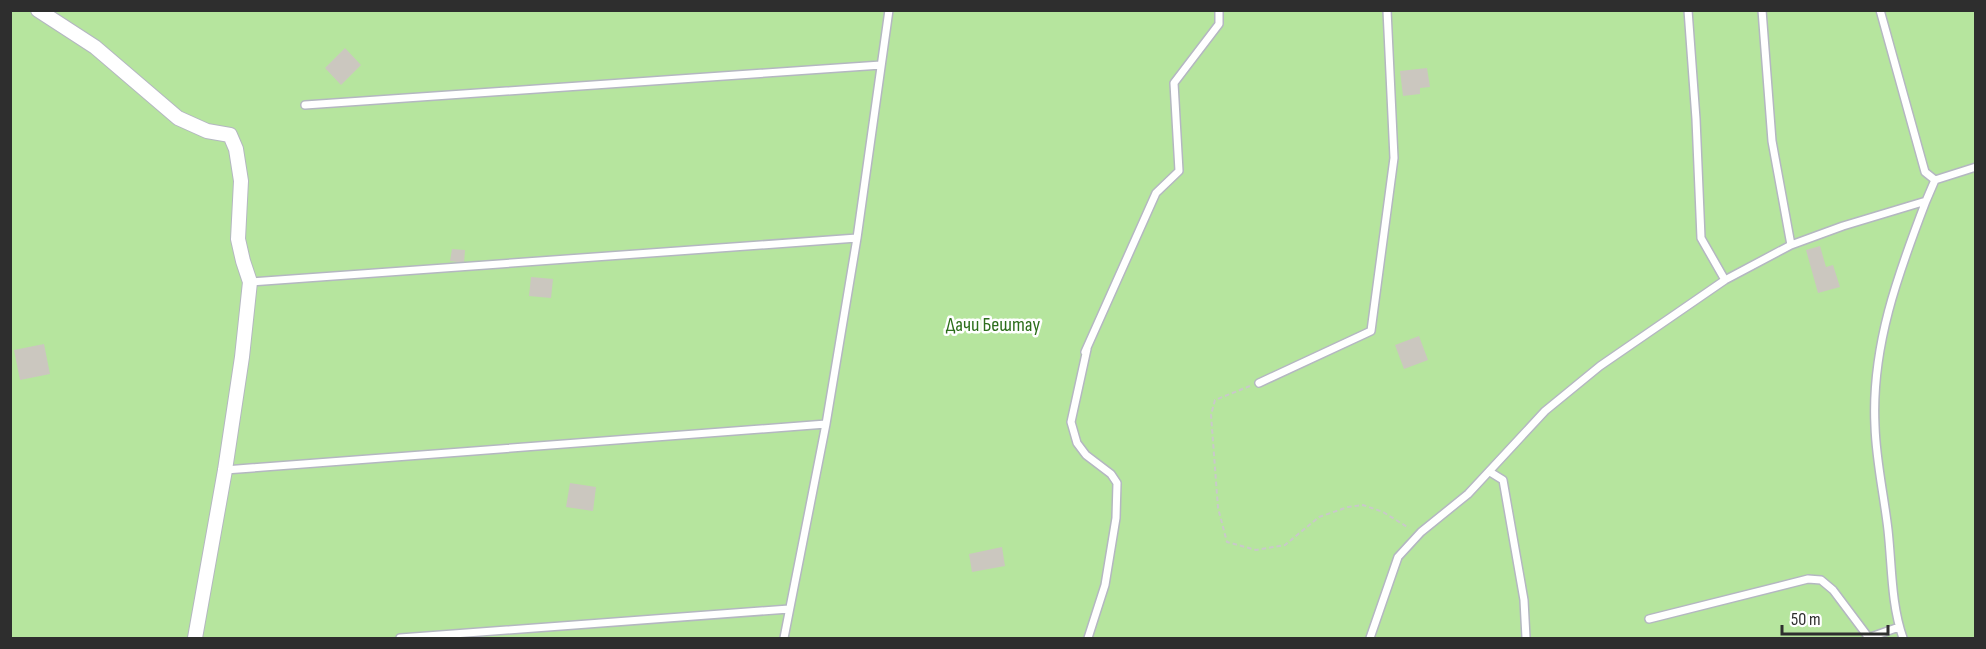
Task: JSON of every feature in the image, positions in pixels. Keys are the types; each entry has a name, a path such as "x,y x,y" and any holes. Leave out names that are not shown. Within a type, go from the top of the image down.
{"street":[{"path":"38,10 95,46 178,118 207,131 230,135 236,149 241,181 238,239 250,282 242,357 225,470 195,639"}],"lane":[{"path":"784,639 826,424 857,238 889,10"},
{"path":"1088,639 1105,585 1116,518 1117,483 1111,474 1086,455 1077,442 1071,422 1086,350 1156,194 1179,171 1174,83 1219,24 1219,10"},
{"path":"1259,383 1371,331 1394,158 1387,10"},
{"path":"1688,10 1698,153 1701,238 1725,280"},
{"path":"1762,10 1772,141 1791,245"},
{"path":"1880,10 1924,172 1935,180"},
{"path":"305,105 881,65"},
{"path":"1903,639 1893,590 1888,529 1876,454 1875,382 1883,329 1910,243 1935,180 1976,167"},
{"path":"1370,639 1398,557 1421,532 1468,494 1545,411 1600,366 1725,280 1791,245 1926,201"},
{"path":"250,282 857,238"},
{"path":"225,470 826,424"},
{"path":"1490,472 1503,480 1524,600 1526,639"},
{"path":"1649,619 1808,579 1821,580 1833,590 1869,638 1899,627"},
{"path":"400,639 789,609"}],"path":[{"path":"1259,383 1215,400 1211,415 1218,508 1227,542 1256,550 1285,545 1319,517 1348,507 1363,505 1383,512 1405,527 1421,532"}],"green space":[{"name":"Дачи Бештау","path":"11,11 1975,11 1975,638 11,638"}],"building":[{"path":"345,48 361,65 341,85 325,68"},
{"path":"1427,68 1430,87 1420,88 1420,94 1403,96 1400,71"},
{"path":"1820,246 1826,267 1833,265 1840,287 1818,293 1806,250"},
{"path":"452,249 465,250 464,263 450,261"},
{"path":"531,277 553,279 551,298 529,296"},
{"path":"1419,336 1428,360 1404,369 1395,345"},
{"path":"44,344 50,374 20,380 14,350"},
{"path":"570,483 596,487 593,511 566,507"},
{"path":"1002,547 1005,566 972,572 969,554"}]}
